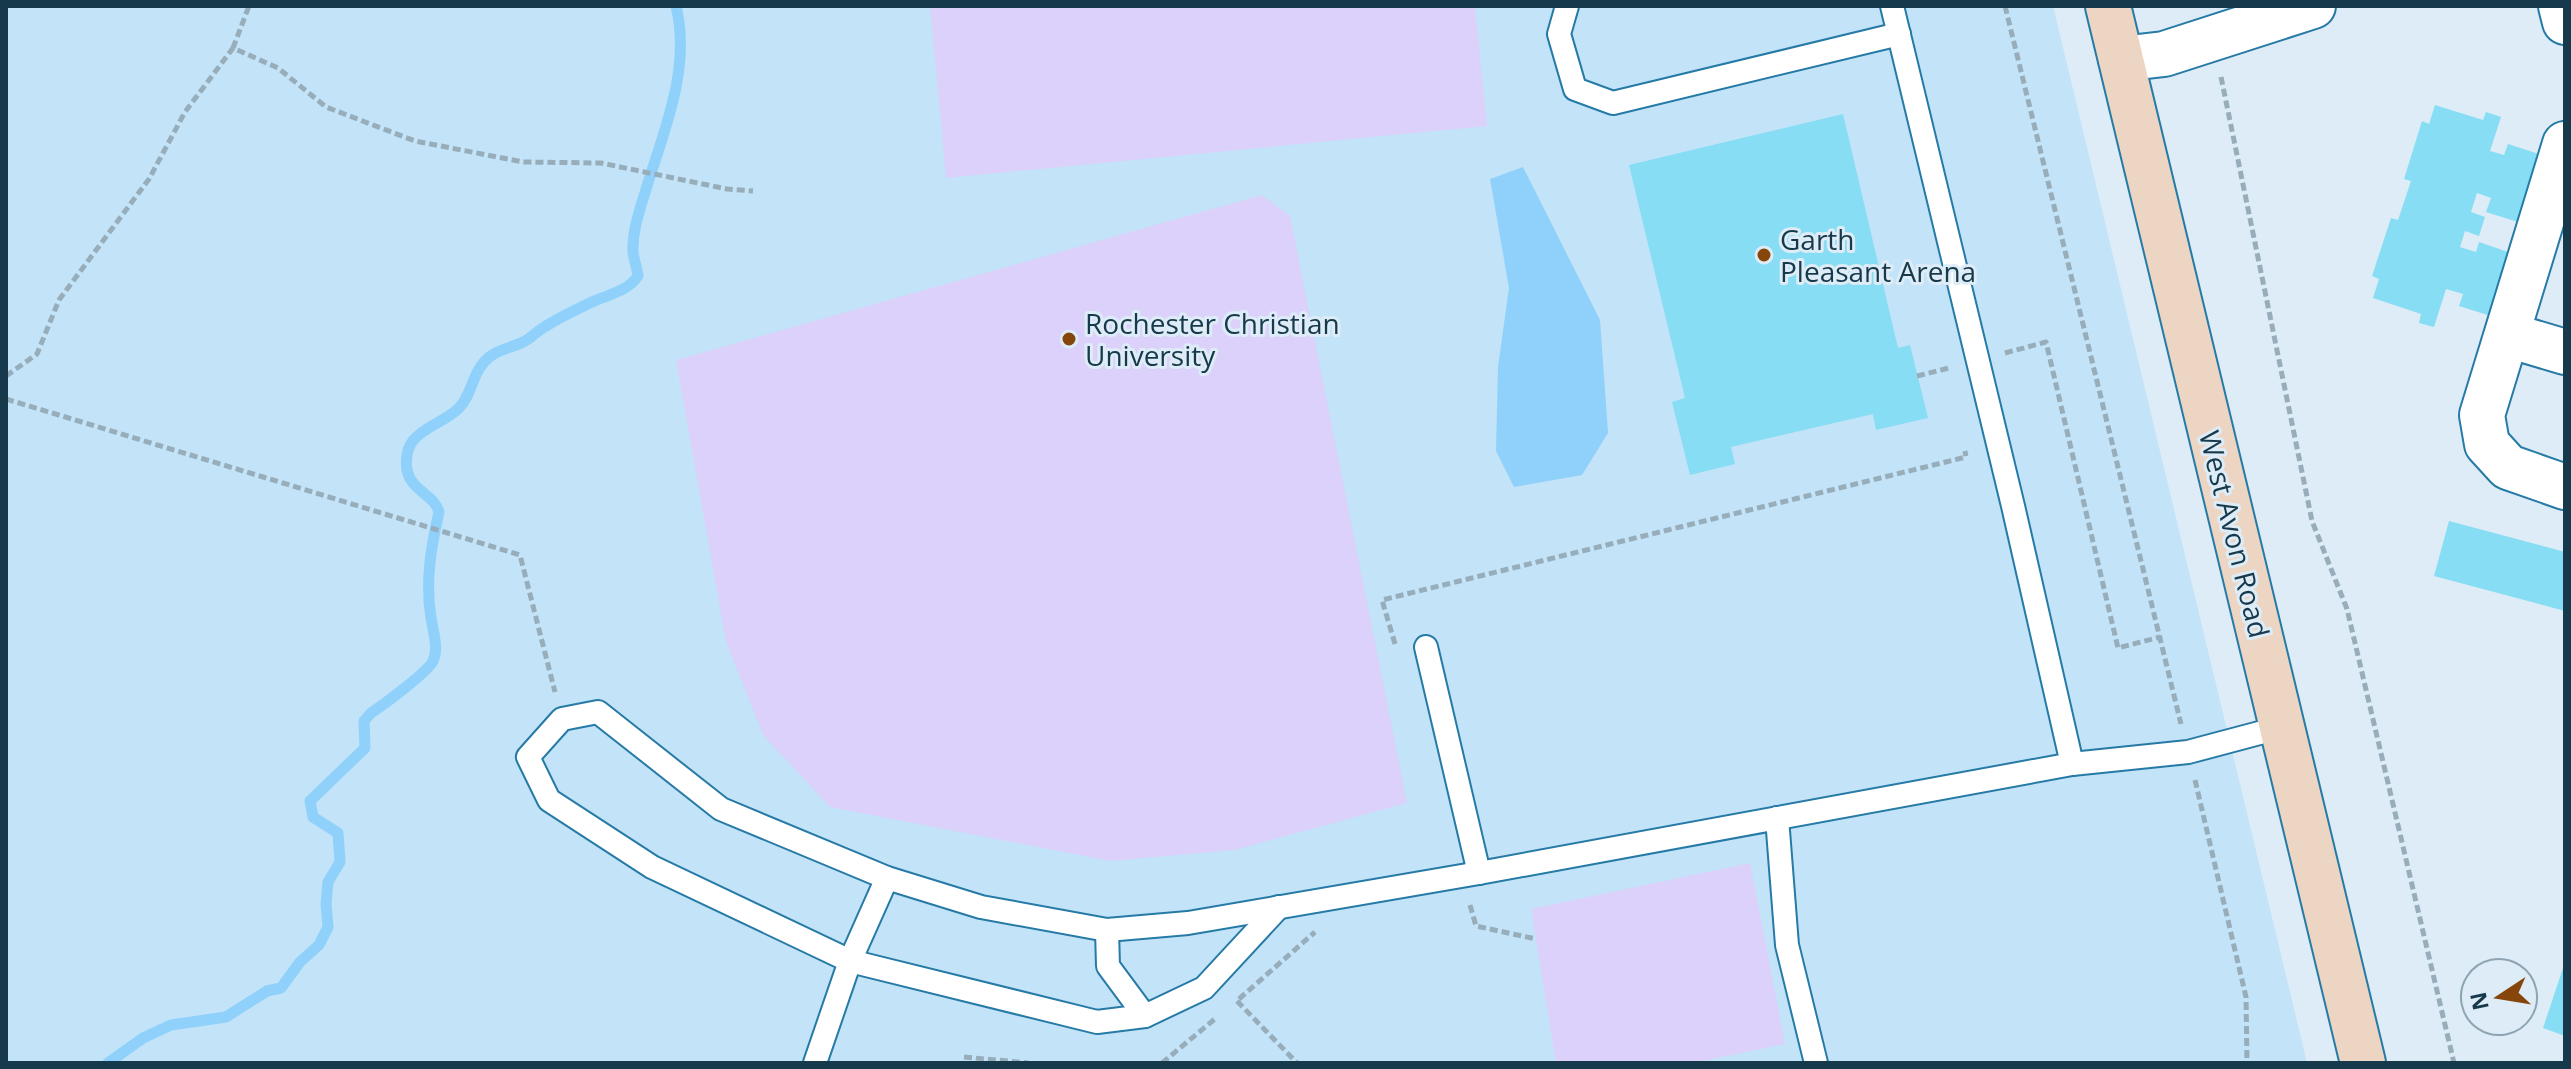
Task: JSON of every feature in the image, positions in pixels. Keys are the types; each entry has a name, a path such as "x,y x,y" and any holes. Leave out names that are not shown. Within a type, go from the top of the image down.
{"main road":[{"name":"West Avon Road","path":"2108,6 2363,1063"}],"street":[{"path":"2121,59 2164,54 2313,6"},
{"path":"2561,6 2565,22"},
{"path":"2565,144 2482,415 2487,444 2508,467 2565,487"},
{"path":"2508,335 2565,352"}],"lane":[{"path":"1567,6 1559,34 1575,89 1613,103 1899,34"},
{"path":"1892,6 2072,764"},
{"path":"1426,647 1479,873"},
{"path":"1279,907 1204,988 1145,1016 1097,1022 850,961 652,867 549,800 528,757 562,719 598,712 721,809 887,878 981,907 1107,930 1188,923 1279,907 1308,902 1479,873 2072,764 2188,752 2282,727"},
{"path":"1777,818 1787,945 1816,1063"},
{"path":"815,1063 850,961 887,878"},
{"path":"1107,930 1108,966 1145,1016"}],"path":[{"path":"6,376 37,354 59,300 149,179 185,112 233,48 249,6"},
{"path":"2005,6 2246,997 2247,1063"},
{"path":"2206,41 2225,85 2312,521 2347,609 2454,1063"},
{"path":"233,48 278,68 326,107 415,141 523,162 601,163 753,191"},
{"path":"1917,376 2046,342 2118,648 2160,637"},
{"path":"1943,353 1950,383"},
{"path":"6,399 520,555 562,719"},
{"path":"1399,657 1382,600 1966,457 1963,442"},
{"path":"1162,1063 1316,933 1308,902"},
{"path":"1237,1001 1297,1063"},
{"path":"964,1057 1028,1063"}],"shaded area":[{"name":"Rochester Christian University","path":"6,6 2053,6 2307,1063 6,1063"},
{"path":"930,6 1475,6 1487,126 946,178"},
{"path":"1262,195 1290,216 1407,803 1234,850 1110,861 830,807 763,735 726,642 676,360"},
{"path":"1750,863 1785,1044 1693,1063 1556,1063 1531,909"}],"water":[{"path":"1523,167 1600,320 1608,433 1582,475 1514,487 1496,451 1498,367 1509,288 1490,179"}],"building":[{"path":"2435,105 2483,120 2486,112 2501,117 2490,151 2504,155 2508,144 2542,155 2521,223 2486,212 2491,198 2477,193 2471,212 2485,217 2479,236 2465,231 2460,247 2476,252 2479,242 2511,253 2491,316 2459,306 2463,294 2446,289 2434,327 2419,323 2421,314 2373,298 2379,279 2372,276 2391,218 2398,220 2411,181 2404,179 2422,121 2429,124"},
{"name":"Garth Pleasant Arena","path":"1843,114 1898,348 1910,345 1928,418 1876,430 1873,414 1731,447 1735,464 1690,475 1672,402 1685,398 1629,165"},
{"path":"2449,521 2565,552 2565,611 2434,576"},
{"path":"2565,965 2565,1036 2543,1028"}],"waterway":[{"path":"108,1063 143,1038 171,1025 226,1017 267,991 281,988 300,962 319,945 328,927 328,882 340,862 338,833 313,817 310,801 365,748 364,721 423,673 435,656 429,578 439,512 409,477 407,457 410,446 415,438 458,409 478,371 490,356 526,341 567,314 623,289 638,276 633,252 635,227 668,120 678,74 680,29 676,6"}],"place":[{"name":"Garth Pleasant Arena","path":"1764,255"},
{"name":"Rochester Christian University","path":"1069,339"}]}
